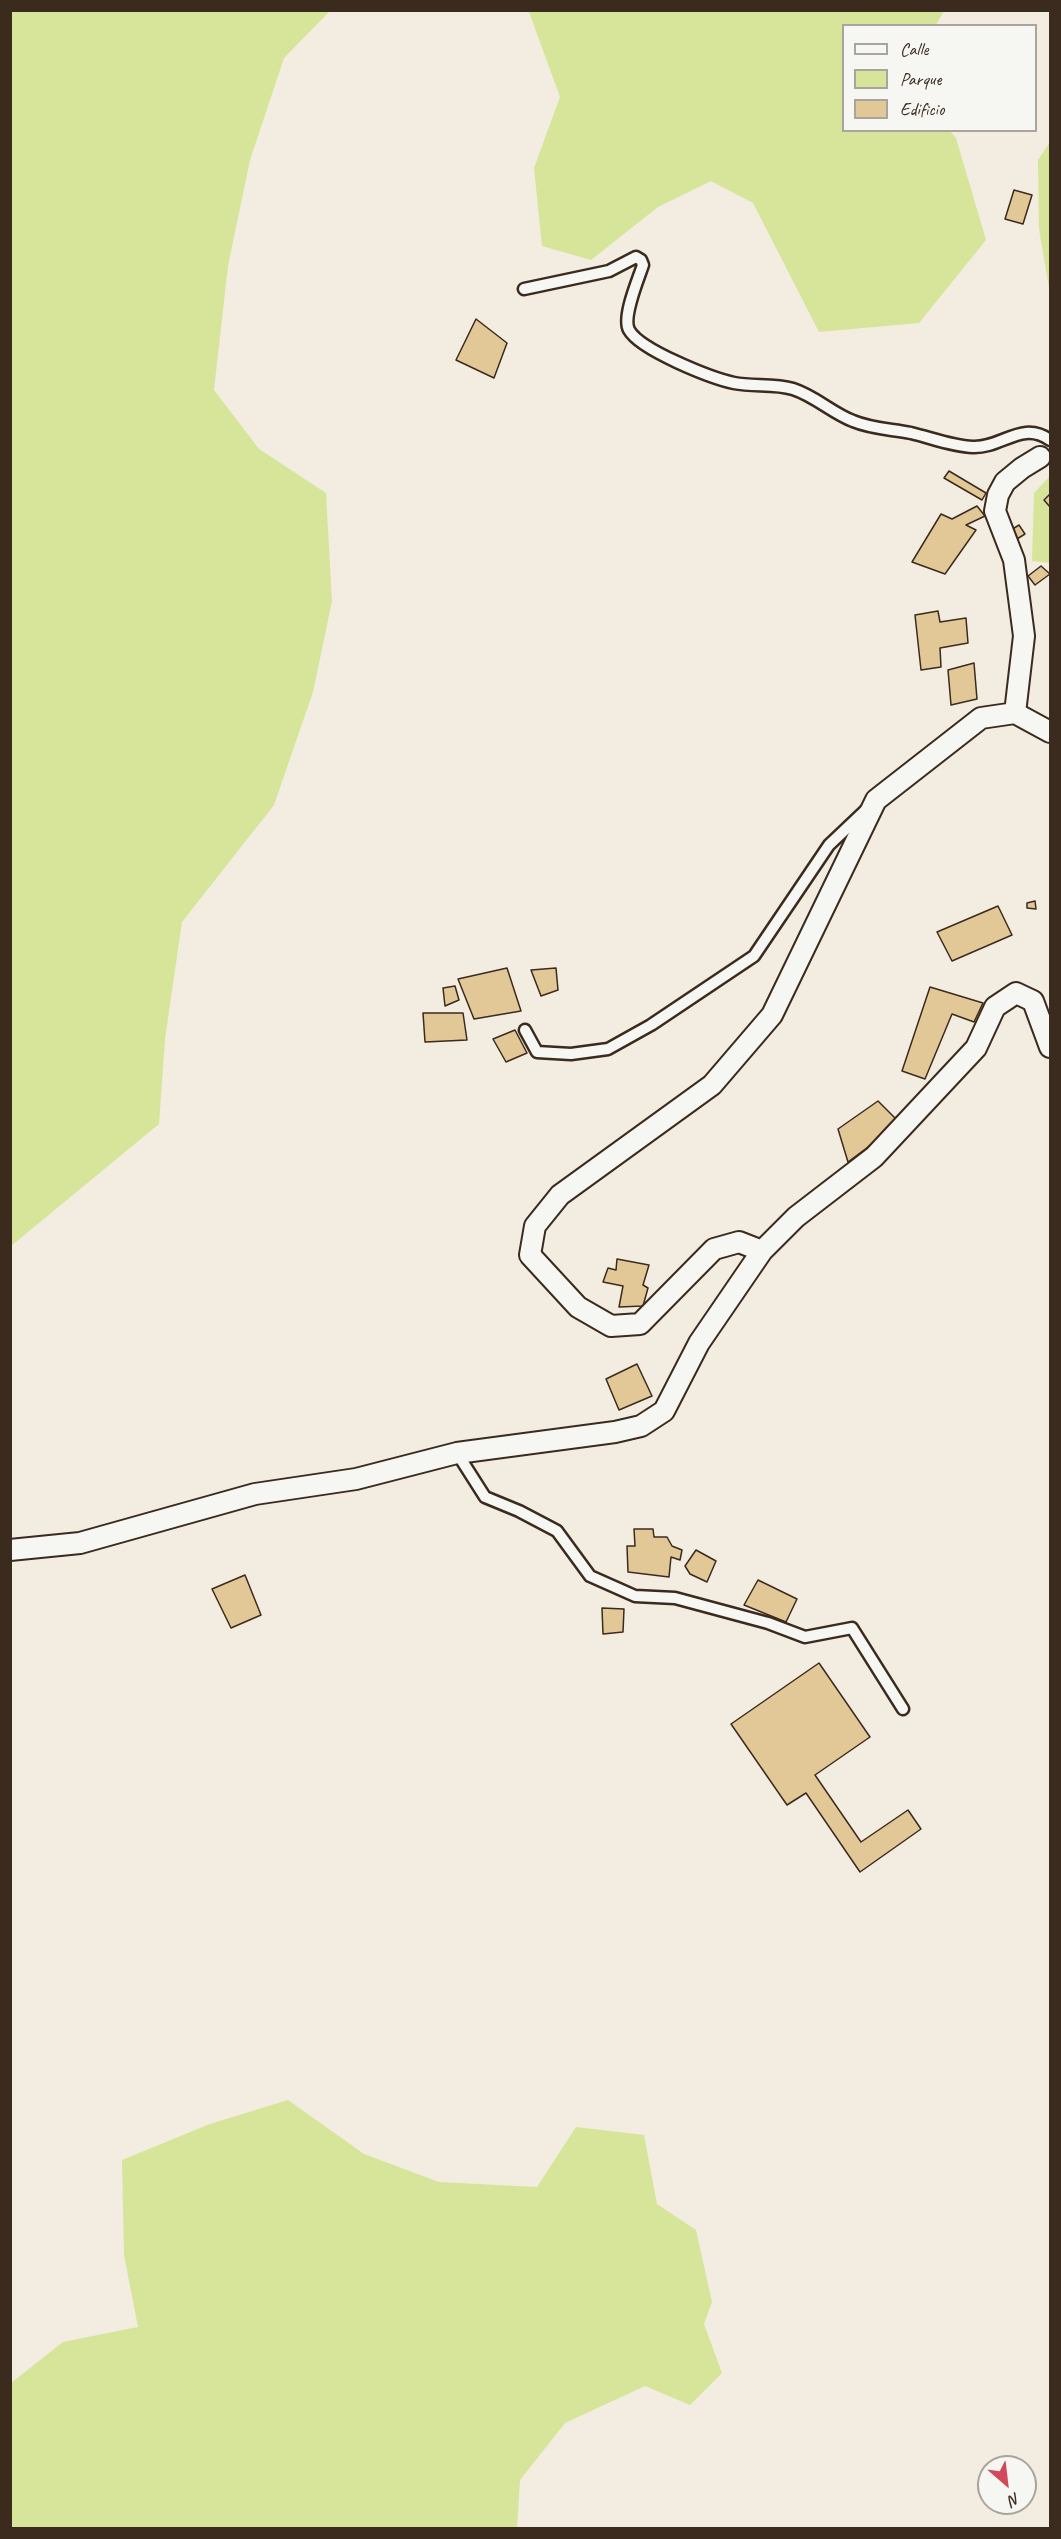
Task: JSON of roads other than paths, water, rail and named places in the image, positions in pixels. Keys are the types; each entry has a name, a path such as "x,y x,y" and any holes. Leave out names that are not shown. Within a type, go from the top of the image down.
{"street":[{"path":"1015,713 1024,636 1014,560 995,511 998,495 1005,482 1047,447"},
{"path":"762,1251 739,1242 714,1249 640,1324 611,1326 579,1307 530,1255 535,1226 560,1195 712,1085 772,1015 876,800 981,718 1015,713 1050,732"},
{"path":"10,1550 80,1543 255,1494 356,1479 457,1453 615,1432 641,1426 664,1411 699,1342 762,1251 796,1217 874,1157 976,1048 995,1007 1016,993 1033,1001 1050,1047"}],"lane":[{"path":"524,289 609,271 636,258 641,260 643,265 626,320 629,330 640,342 657,353 735,383 792,389 852,421 876,429 909,433 955,445 975,447 990,445 1023,433 1040,433 1047,447"},
{"path":"525,1030 537,1052 572,1054 608,1049 651,1025 754,956 829,845 876,800"},
{"path":"457,1453 485,1497 519,1511 557,1532 590,1576 635,1596 675,1598 768,1623 805,1637 852,1628 903,1709"}]}
